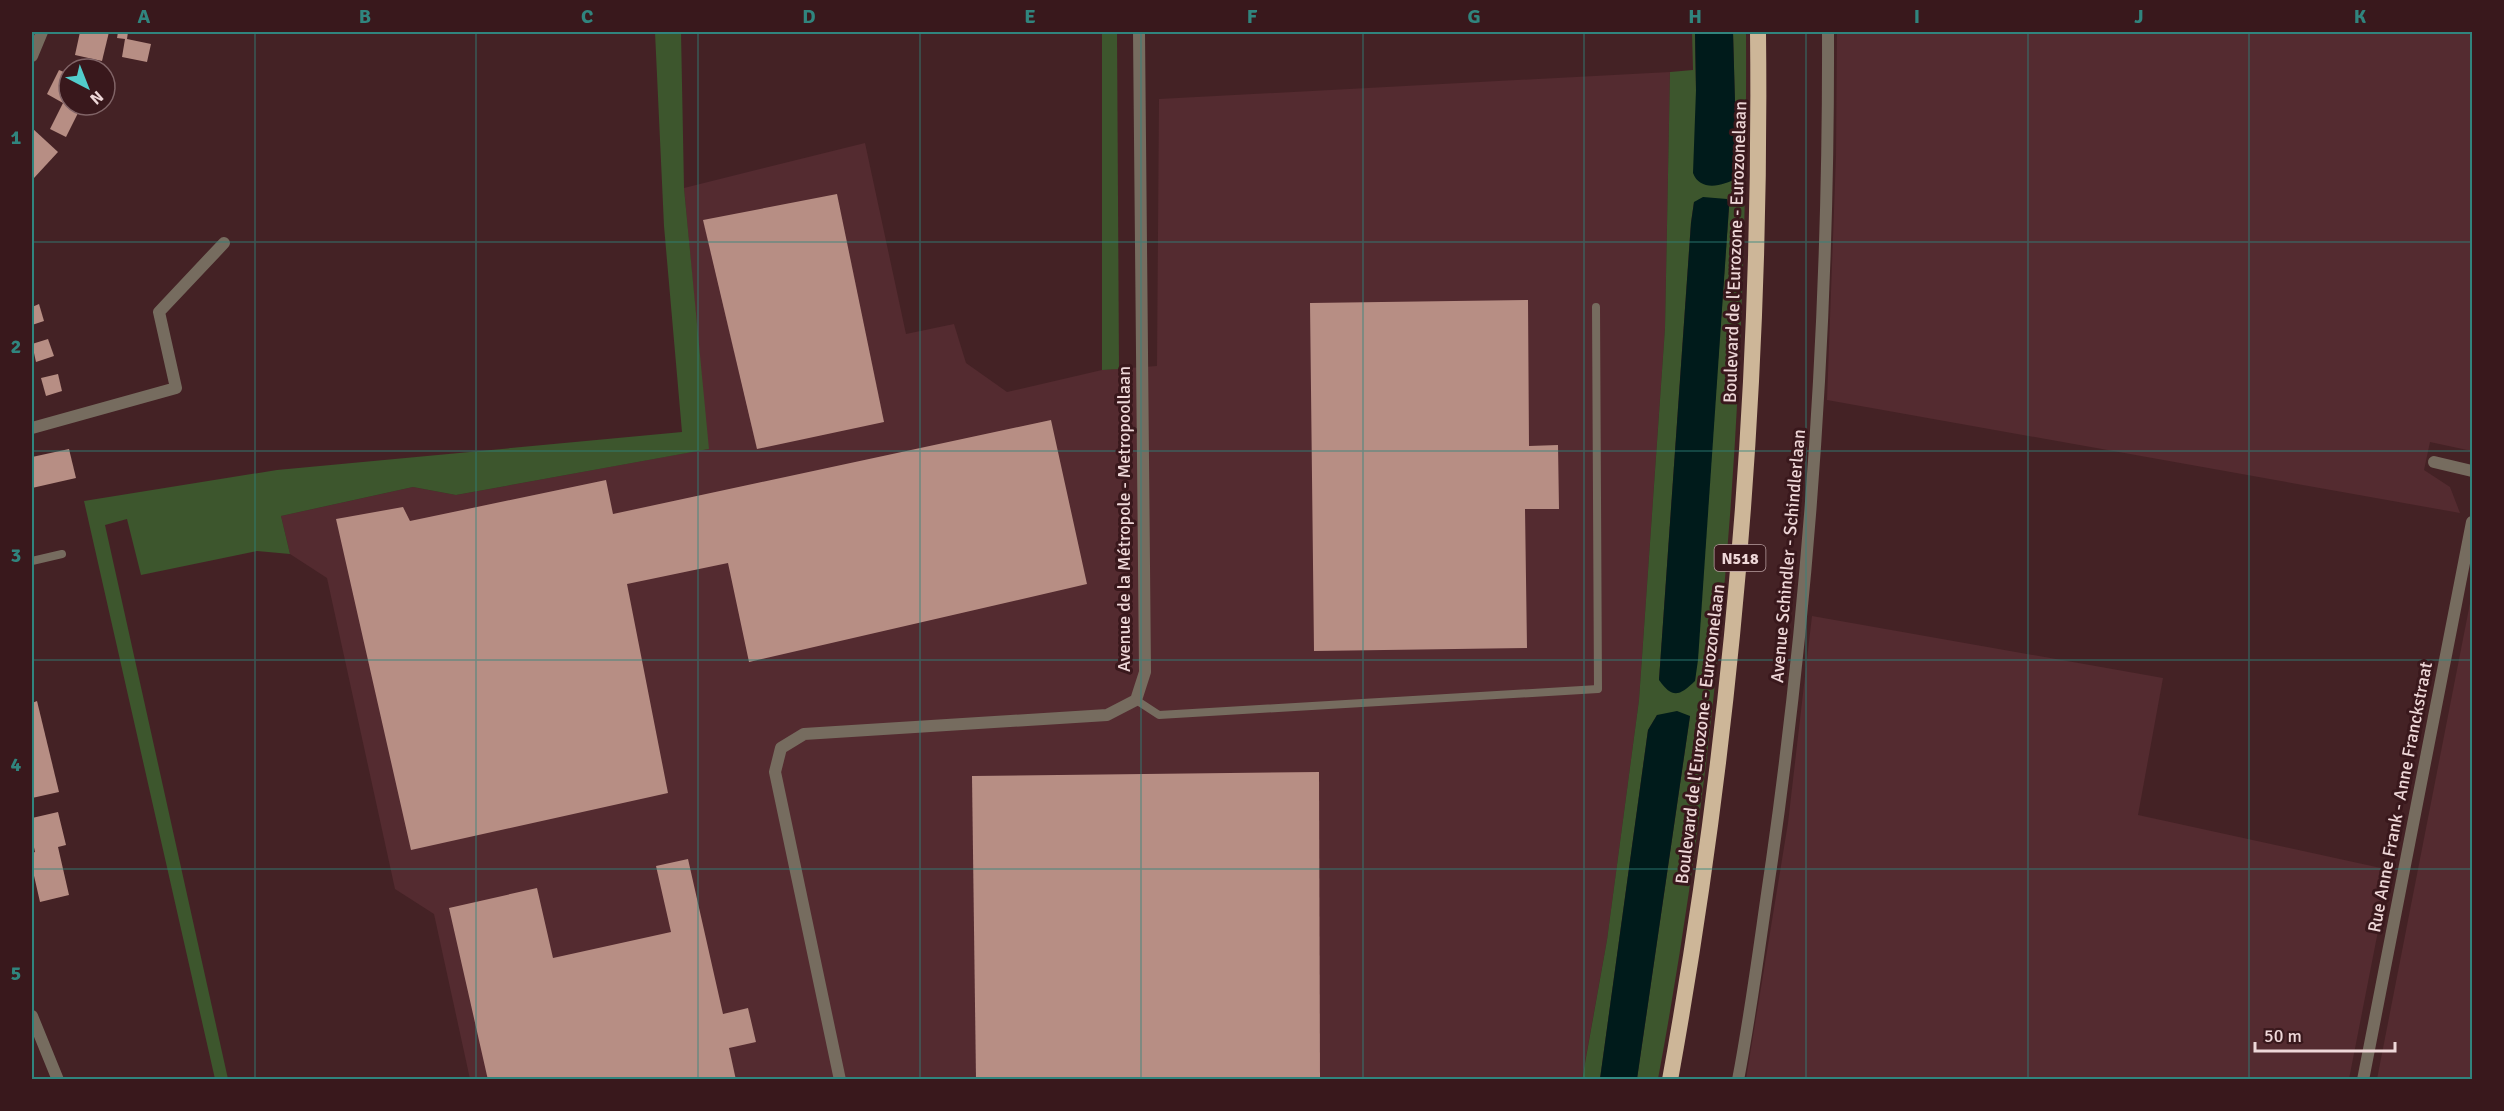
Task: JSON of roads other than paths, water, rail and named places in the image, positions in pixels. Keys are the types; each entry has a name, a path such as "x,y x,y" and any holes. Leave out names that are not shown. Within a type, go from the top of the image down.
{"highway":[{"name":"Boulevard de l'Eurozone - Eurozonelaan","path":"1670,1080 1706,862 1727,704 1739,568 1756,292 1760,165 1758,32"}],"street":[{"path":"32,56 42,32"},
{"name":"Avenue de la Métropole - Metropoollaan","path":"1136,699 1145,672 1139,32"},
{"name":"Avenue Schindler - Schindlerlaan","path":"1738,1080 1790,730 1808,541 1823,308 1828,32"},
{"path":"32,428 176,388 159,312 224,243"},
{"path":"2434,462 2472,471"},
{"name":"Rue Anne Frank - Anne Franckstraat","path":"2363,1080 2472,522"},
{"path":"840,1080 775,772 781,748 804,734 1107,715 1136,699"},
{"path":"32,1016 58,1080"}],"lane":[{"path":"1136,699 1159,715 1598,689 1596,307"},
{"path":"32,561 62,554"}],"water":[{"path":"1695,32 1733,32 1737,178 1712,186 1701,183 1693,173 1696,90"},
{"path":"1703,197 1727,199 1729,207 1698,660 1695,681 1685,690 1673,693 1668,691 1659,680 1691,223 1694,202"},
{"path":"1677,711 1690,716 1637,1079 1600,1079 1648,730 1657,715"}]}
